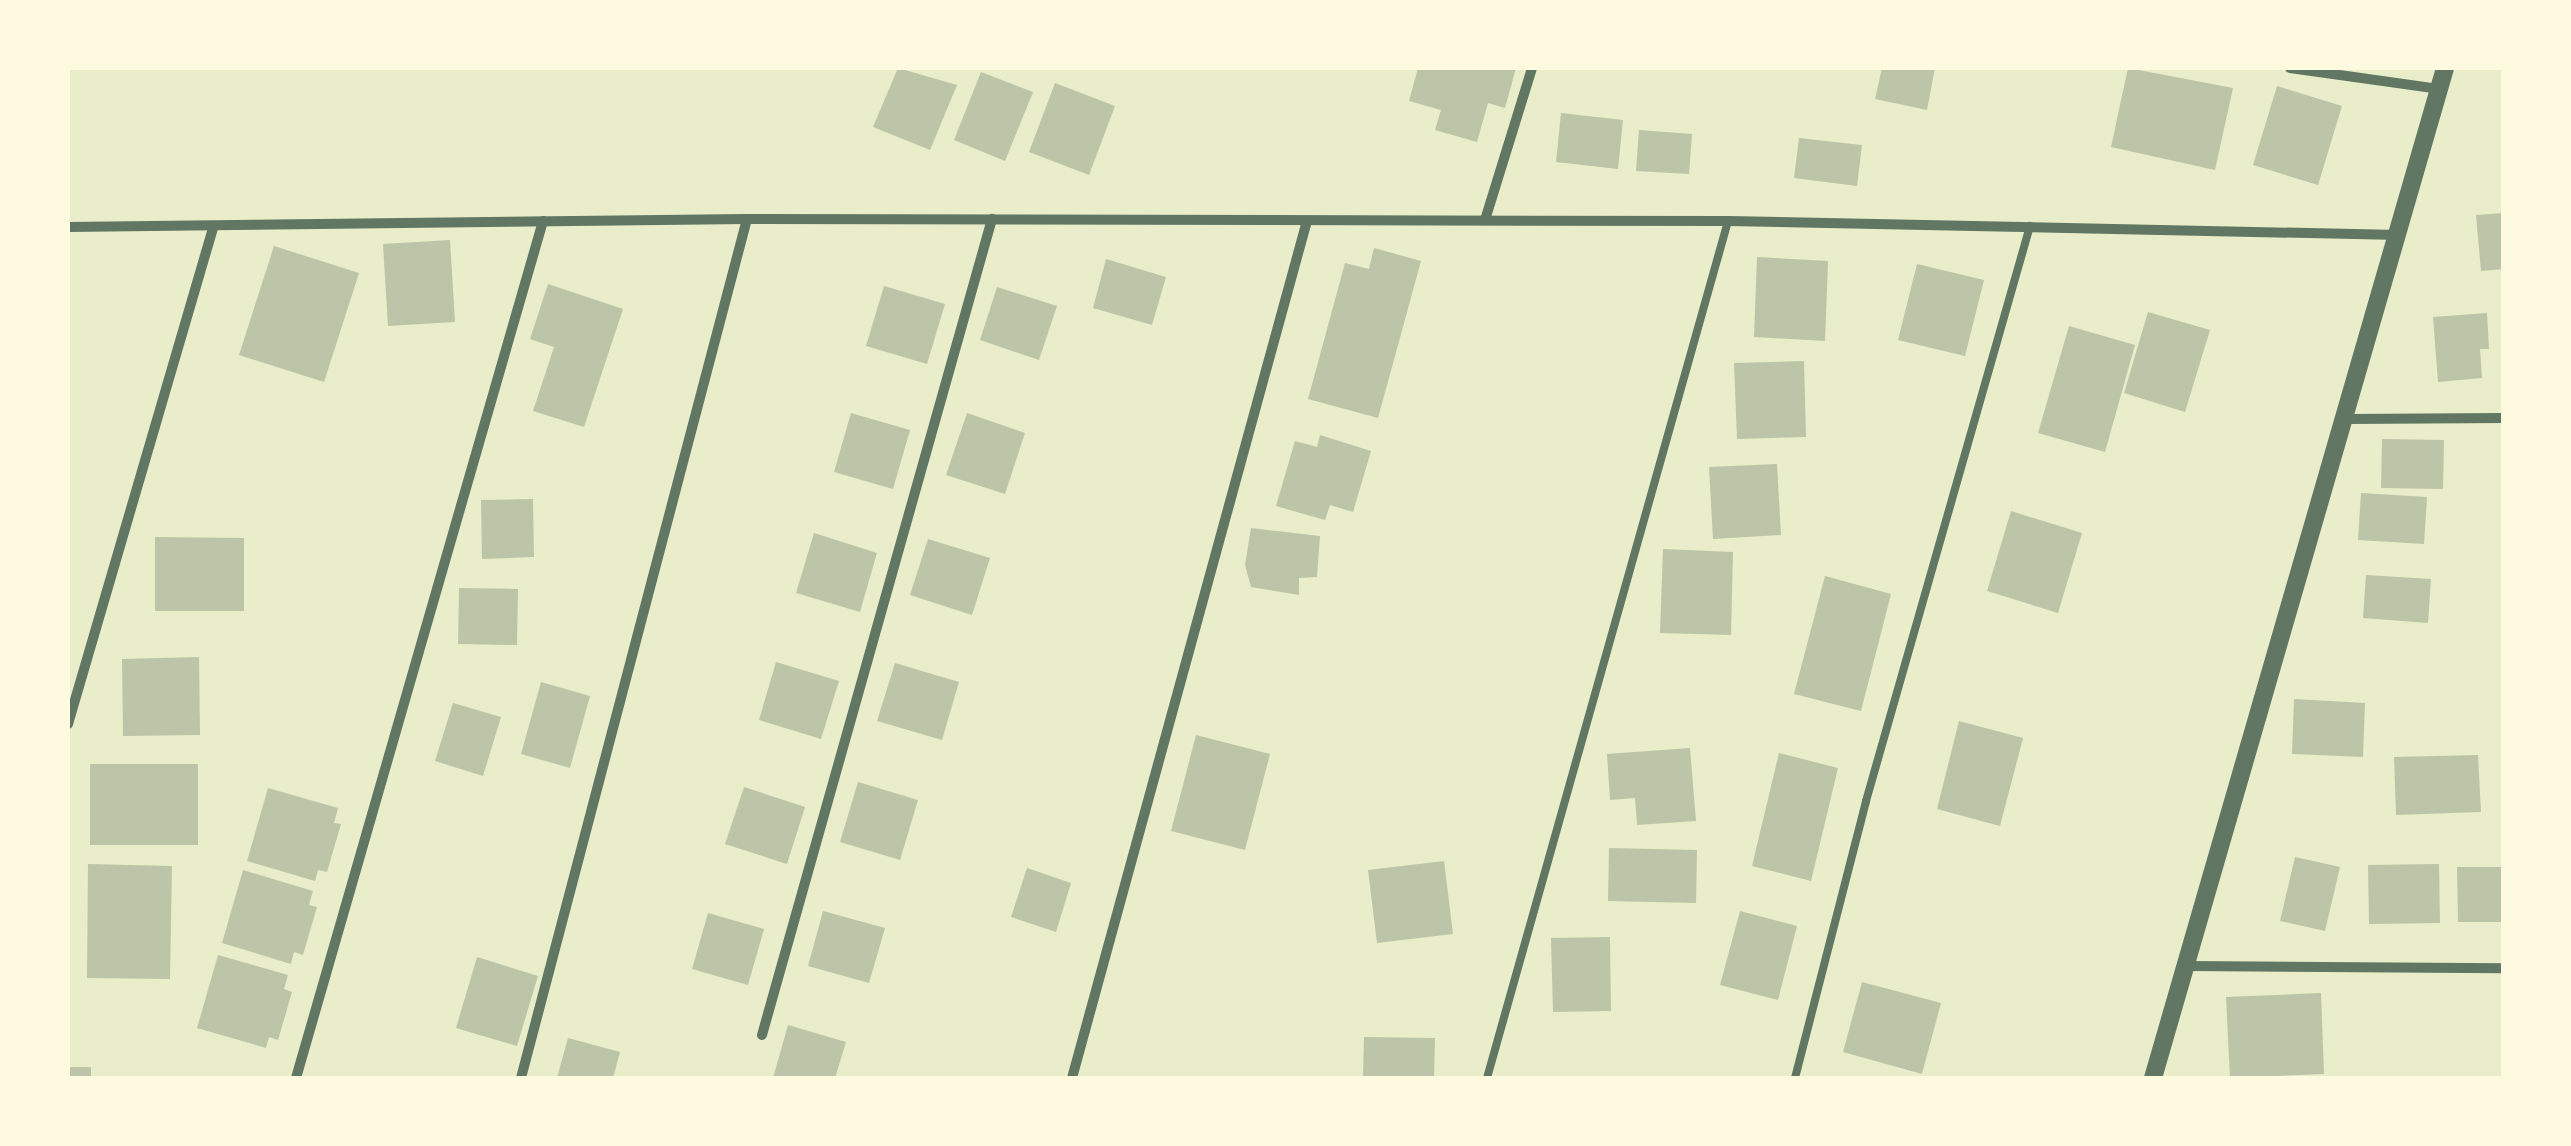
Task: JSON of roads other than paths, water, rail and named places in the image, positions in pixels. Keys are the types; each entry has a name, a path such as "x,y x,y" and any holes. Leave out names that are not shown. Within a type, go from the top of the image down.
{"street":[{"path":"1485,220 1532,68"},
{"path":"2290,68 2439,89"},
{"path":"2152,1078 2348,418 2445,68"},
{"path":"68,226 213,228 746,218 1485,220 2400,235"},
{"path":"521,1078 746,218"},
{"path":"762,1035 992,219"},
{"path":"1072,1078 1307,220"},
{"path":"296,1078 544,222"},
{"path":"68,724 213,228"},
{"path":"2348,418 2504,418"},
{"path":"2186,966 2504,968"}],"lane":[{"path":"1487,1078 1728,221"},
{"path":"1796,1078 1866,800 2030,226"}]}
